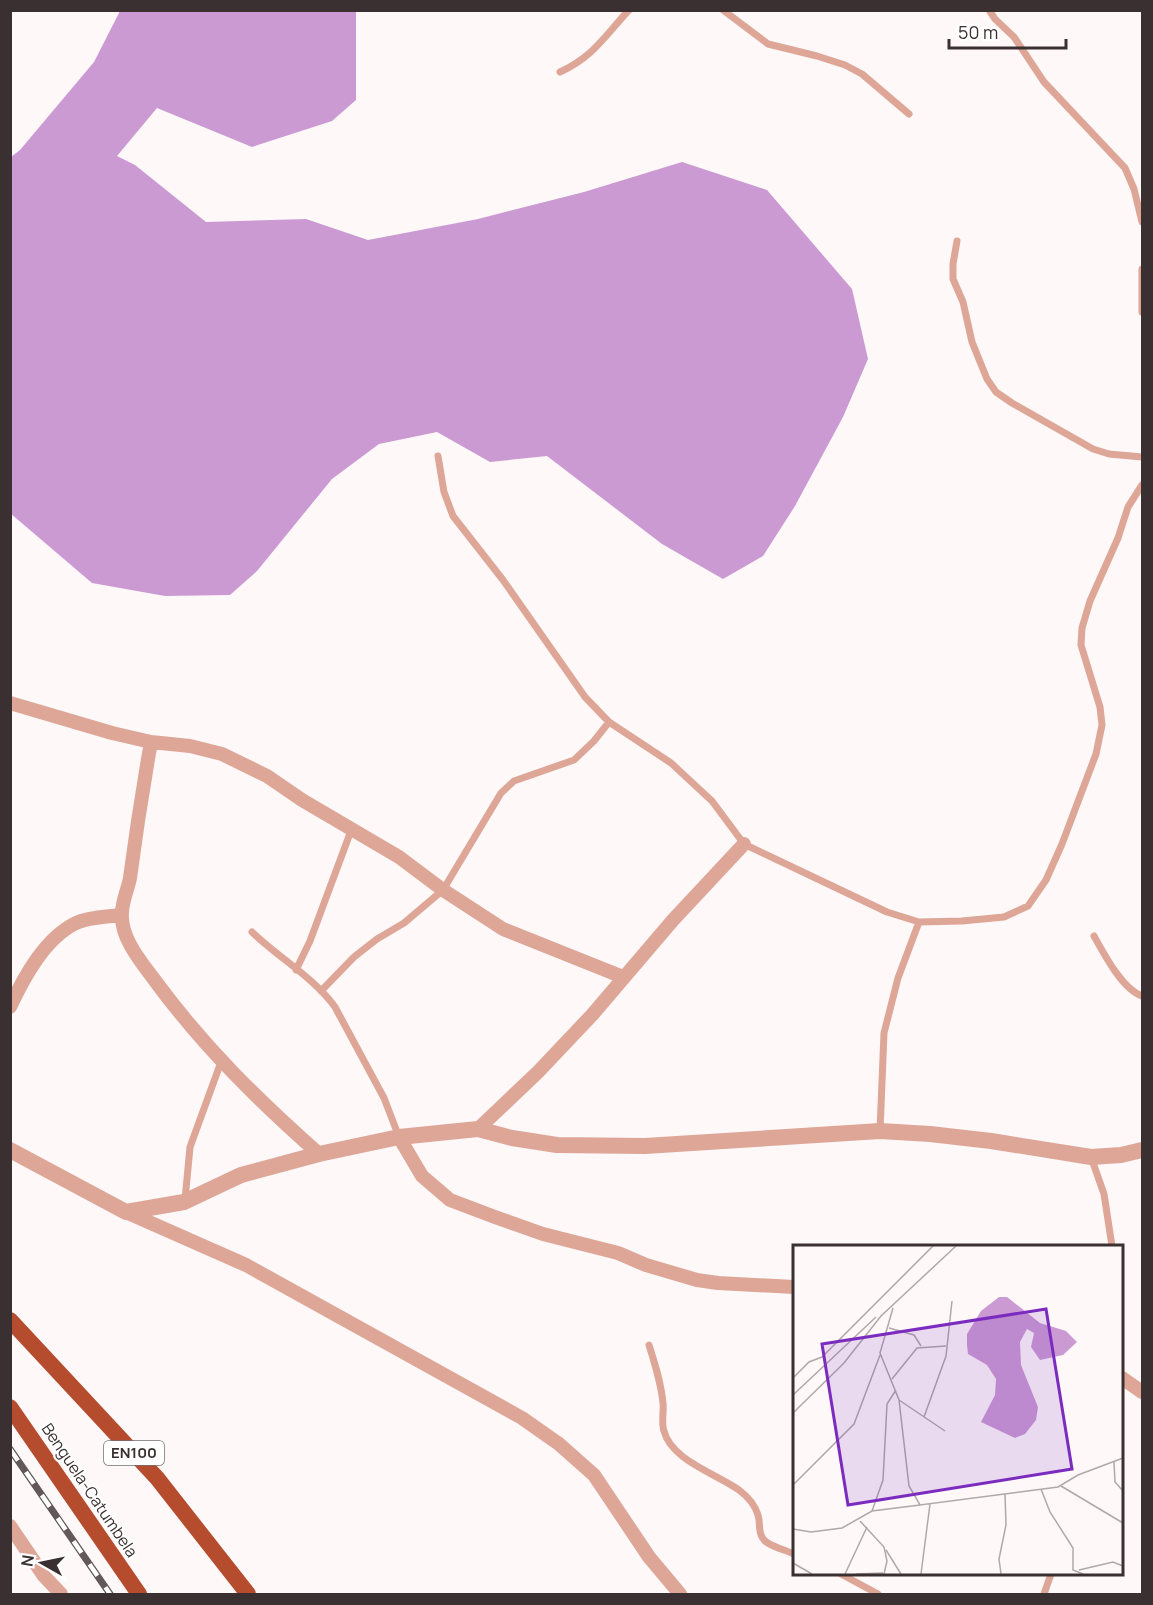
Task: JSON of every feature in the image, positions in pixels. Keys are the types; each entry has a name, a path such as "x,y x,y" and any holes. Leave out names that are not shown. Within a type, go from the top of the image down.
{"highway":[{"name":"EN100","path":"10,1320 157,1478 248,1594"},
{"name":"Benguela-Catumbela","path":"10,1407 139,1594"}],"street":[{"path":"10,703 112,733 151,742 190,746 222,754 267,776 302,800 399,857 443,890 503,929 623,977"},
{"path":"151,742 129,880 121,915 130,946 172,1004 221,1062 269,1110 319,1154"},
{"path":"478,1129 569,1040 744,844"},
{"path":"10,1007 40,956 54,939 74,924 121,915"},
{"path":"126,1212 184,1202 240,1175 319,1154 399,1137 478,1129 556,1146 645,1146 880,1131 991,1141 1090,1157 1121,1155 1143,1150"},
{"path":"399,1137 422,1176 450,1200 543,1234 618,1253 646,1265 697,1280 793,1287"},
{"path":"10,1150 126,1212 246,1265 522,1418 559,1444 594,1474 649,1557 680,1594"},
{"path":"1123,1379 1143,1392"},
{"path":"10,1526 44,1576 61,1594"}],"lane":[{"path":"560,72 579,63 595,50 628,10"},
{"path":"723,10 768,44 818,56 853,70 909,114"},
{"path":"989,10 1014,37 1044,82 1125,168 1134,189 1143,222"},
{"path":"957,241 953,279 963,302 972,342 987,379 996,392 1093,449 1109,454 1143,458"},
{"path":"1143,269 1143,312"},
{"path":"438,456 444,492 453,516 503,580 585,697 609,722 671,763 712,801 744,844 887,912 920,922 1004,917 1028,906 1047,880 1096,754 1102,725 1100,707 1081,645 1082,628 1090,601 1118,538 1128,507 1143,485"},
{"path":"321,990 354,957 377,939 404,923 443,890 501,793 514,781 574,760 594,741 609,722"},
{"path":"296,970 310,941 352,828"},
{"path":"880,1131 884,1033 898,978 920,922"},
{"path":"252,932 321,990 335,1007 384,1098 399,1137"},
{"path":"1094,936 1112,968 1137,994 1143,996"},
{"path":"184,1202 190,1147 221,1062"},
{"path":"1090,1157 1104,1194 1112,1245"},
{"path":"649,1345 657,1370 663,1403 664,1431 670,1444 693,1464 740,1491 753,1503 759,1516 759,1531 763,1539 769,1544 793,1553"},
{"path":"843,1575 878,1594"},
{"path":"1044,1594 1051,1575"}],"shaded area":[{"path":"120,11 356,11 356,100 332,121 252,147 157,108 117,156 135,165 206,222 306,219 368,240 478,219 584,192 682,162 767,190 852,289 868,359 843,417 795,506 763,556 723,579 662,544 547,456 490,462 437,432 379,444 332,479 257,571 230,595 165,596 92,583 10,513 11,157 20,150 94,62"}],"railway":[{"path":"10,1449 110,1594"}]}
